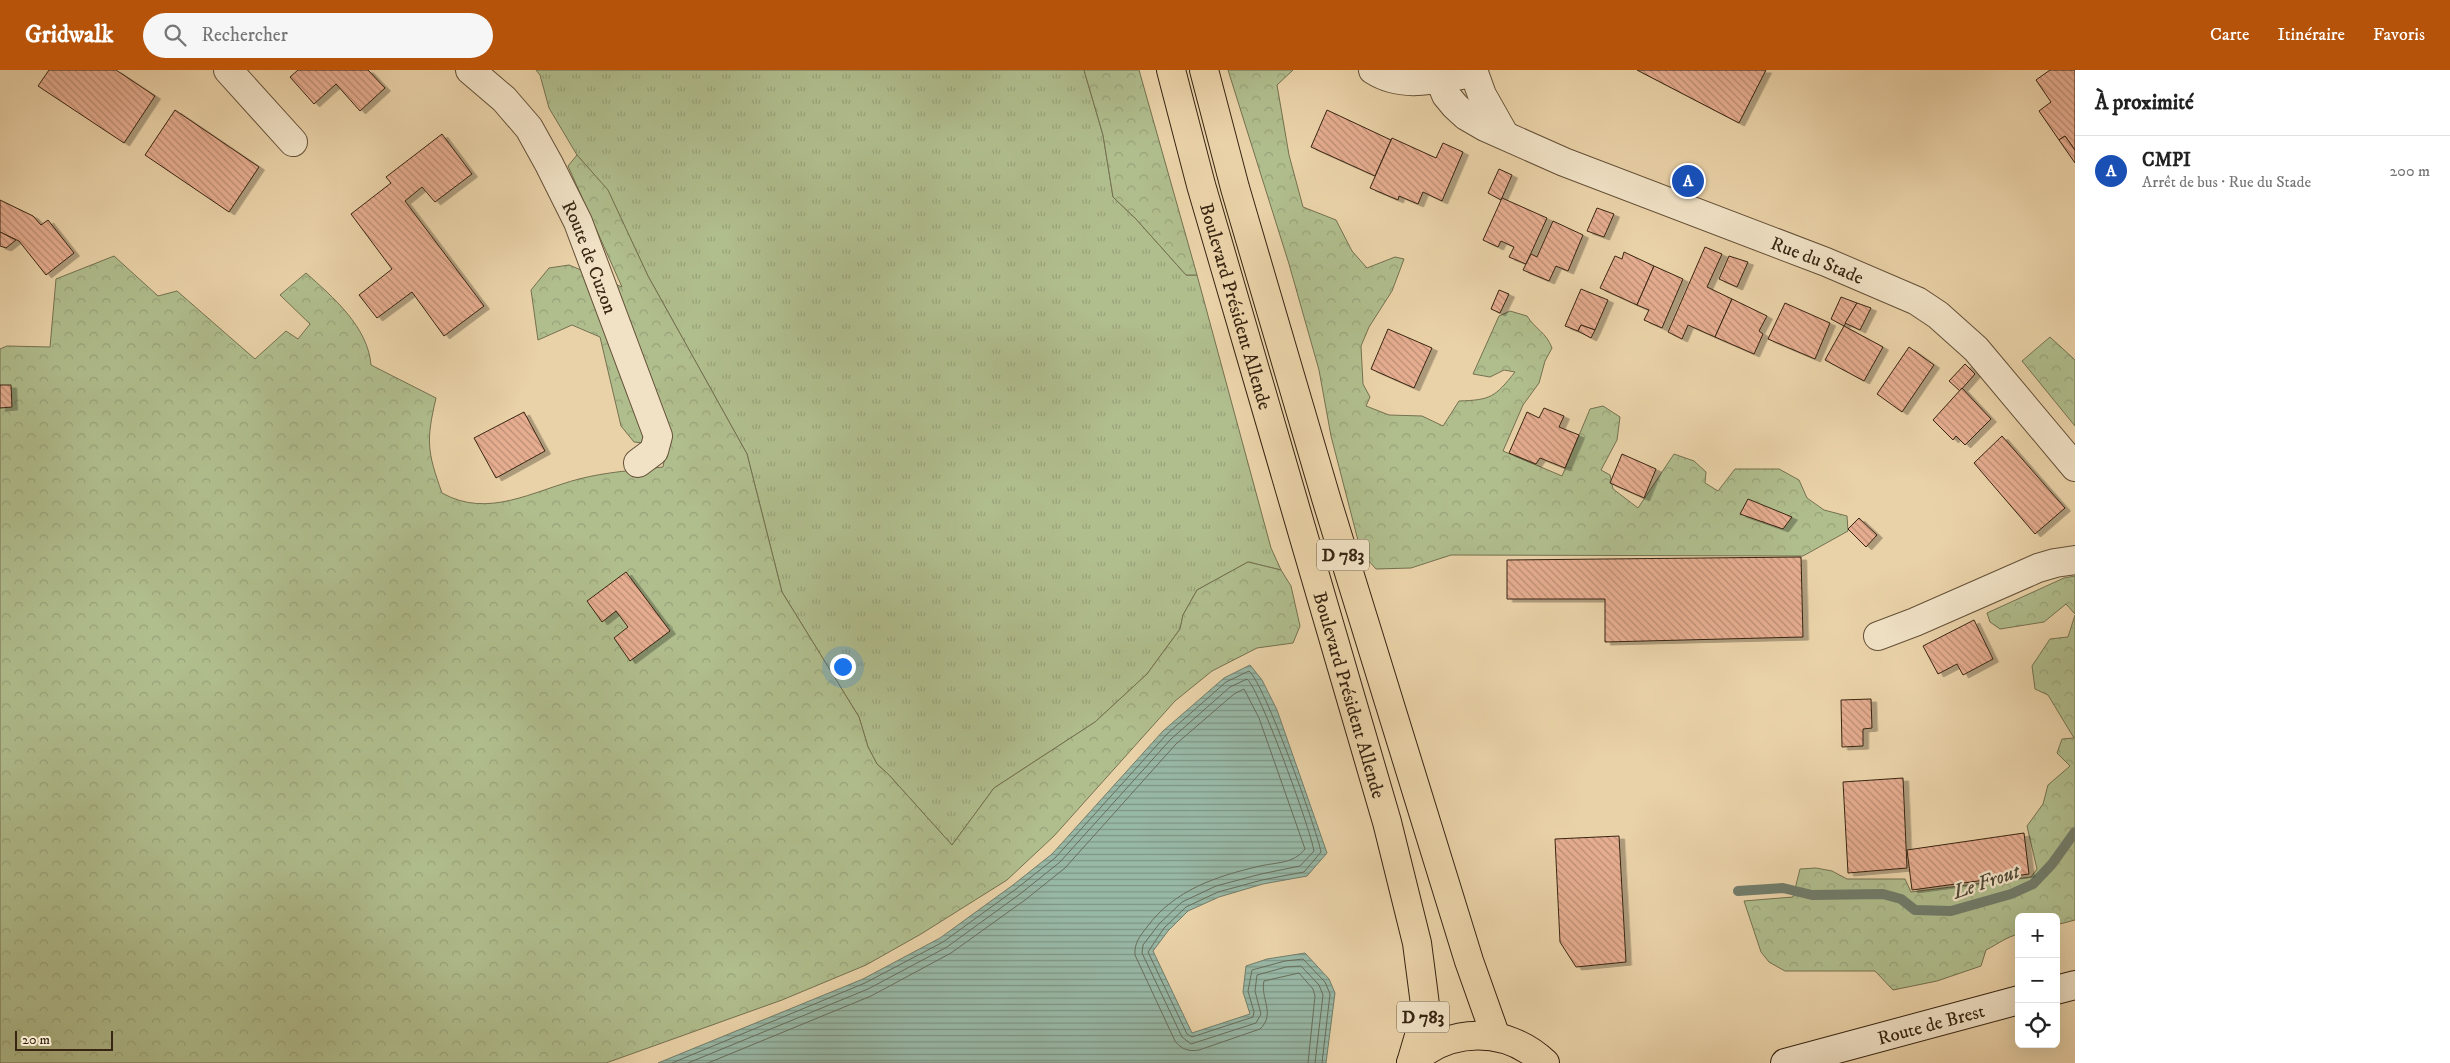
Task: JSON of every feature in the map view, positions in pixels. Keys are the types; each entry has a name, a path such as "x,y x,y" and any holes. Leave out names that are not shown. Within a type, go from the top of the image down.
{"main road":[{"name":"Boulevard Président Allende","path":"1171,70 1201,185 1387,822 1404,889 1416,943 1425,1005 1421,1029 1411,1063"},
{"name":"Boulevard Président Allende","path":"1204,70 1233,178 1326,498 1469,962 1496,1037"},
{"path":"1411,1063 1423,1052 1440,1042 1458,1036 1477,1035 1496,1037 1513,1042 1530,1050 1545,1063"}],"street":[{"path":"228,70 293,142"},
{"name":"Route de Cuzon","path":"470,70 504,99 529,128 578,222 658,436 654,451 638,463"},
{"path":"1373,70 1398,81 1417,82 1437,74 1474,71 1482,95 1504,134"},
{"name":"Rue du Stade","path":"1437,74 1446,95 1466,116 1504,134 1564,162 1826,262 1917,301 1944,320 1976,349 2075,467"},
{"path":"1878,636 1915,622 2038,568 2075,560"},
{"path":"2060,989 2075,984"},
{"name":"Route de Brest","path":"1785,1063 2015,1001"}],"green space":[{"path":"536,70 1084,70 1103,135 1113,197 1136,219 1186,275 1197,275 1271,548 1281,570 1248,562 1197,590 1183,615 1180,629 1147,674 1095,722 994,788 952,845 877,764 868,747 859,717 782,592 747,454 648,276 608,191 577,155 549,108 540,75"},
{"path":"1084,70 1139,70 1197,275 1186,275 1136,219 1113,197 1103,135"},
{"path":"1228,70 1293,70 1277,85 1289,155 1303,207 1336,220 1352,251 1367,268 1395,257 1404,259 1392,291 1369,327 1361,346 1363,384 1370,397 1366,406 1389,415 1422,416 1443,426 1459,401 1478,400 1491,396 1515,372 1504,370 1490,377 1473,374 1499,316 1510,311 1527,316 1547,338 1552,348 1545,361 1539,383 1523,405 1503,451 1562,476 1590,409 1603,406 1620,417 1617,440 1601,470 1610,475 1613,489 1638,508 1674,454 1694,461 1706,472 1705,483 1718,491 1735,469 1779,469 1799,480 1807,498 1824,510 1847,516 1848,531 1803,556 1451,555 1411,568 1376,569 1361,552 1331,436 1319,370 1289,264"},
{"path":"577,155 608,190 648,276 747,454 782,592 859,717 868,747 877,764 952,845 994,788 1095,722 1147,674 1180,629 1183,615 1197,590 1248,562 1281,570 1291,586 1300,626 1293,643 1257,648 1212,671 1175,701 1054,836 1007,880 921,934 866,965 782,1000 606,1063 0,1063 0,349 7,346 50,347 56,279 114,256 158,296 177,291 255,359 286,331 298,339 310,324 280,295 306,273 348,314 363,338 371,365 436,398 431,425 430,446 433,466 442,493 459,500 493,503 528,496 579,479 663,467 667,445 634,442 621,426 600,337 572,325 538,340 531,290 549,268 569,265 622,287 568,166"},
{"path":"2050,337 2075,360 2075,426 2022,361"},
{"path":"2075,576 2075,614 2066,604 2044,622 2000,629 1990,622 1987,613 2064,578"},
{"path":"2075,615 2075,920 2060,924 2060,913 2015,913 2015,935 1986,950 1981,966 1937,981 1893,990 1875,971 1785,971 1769,962 1761,952 1744,901 1793,897 1800,869 1816,868 1832,871 1847,879 1905,879 1911,892 2031,877 2037,869 2027,826 2043,804 2048,785 2070,766 2057,753 2062,739 2074,738 2048,695 2035,689 2032,666 2050,639 2068,637"}],"water":[{"path":"1250,665 1262,680 1277,710 1327,853 1307,876 1263,884 1219,897 1188,911 1168,931 1153,951 1192,1033 1250,1014 1243,992 1246,966 1267,959 1305,953 1329,979 1335,993 1326,1063 658,1063 863,979 940,938 1052,854 1163,731 1224,678"}],"building":[{"path":"49,70 116,70 155,96 124,143 38,86"},
{"path":"298,70 368,70 385,88 360,111 336,84 314,104 290,77"},
{"path":"1637,70 1766,70 1739,123"},
{"path":"2050,70 2075,70 2075,150 2065,136 2059,140 2039,111 2051,102 2036,80"},
{"path":"175,110 259,167 229,212 145,155"},
{"path":"1327,110 1391,140 1375,176 1311,147"},
{"path":"442,134 472,174 435,202 422,187 405,201 484,306 444,336 412,292 377,318 359,295 392,269 351,214 391,183 386,177"},
{"path":"2065,136 2075,150 2075,163 2059,140"},
{"path":"1392,138 1436,158 1443,143 1463,152 1442,201 1423,192 1418,204 1399,196 1398,200 1370,188"},
{"path":"1499,169 1512,175 1501,200 1488,193"},
{"path":"1502,198 1547,218 1526,264 1509,257 1514,247 1501,241 1498,247 1483,240"},
{"path":"0,200 33,216 41,225 48,220 74,253 46,275 19,241 0,232"},
{"path":"1597,208 1614,214 1604,237 1587,231"},
{"path":"1553,221 1583,235 1568,271 1556,266 1549,281 1523,270 1531,254 1537,257"},
{"path":"0,232 16,240 6,248 0,246"},
{"path":"1705,247 1722,254 1707,287 1732,299 1715,337 1688,325 1682,339 1668,332"},
{"path":"1624,252 1654,266 1637,305 1600,288 1615,256 1622,259"},
{"path":"1729,256 1748,262 1737,287 1719,279"},
{"path":"1654,266 1683,279 1662,328 1644,320 1649,310 1637,305"},
{"path":"1581,289 1608,300 1595,330 1581,325 1578,331 1565,326"},
{"path":"1499,290 1509,294 1500,313 1491,309"},
{"path":"1841,297 1857,303 1844,326 1831,319"},
{"path":"1732,299 1767,316 1759,331 1763,334 1754,354 1715,337"},
{"path":"1785,303 1830,323 1815,359 1768,339"},
{"path":"1857,303 1871,308 1860,330 1845,323"},
{"path":"1581,325 1595,330 1591,338 1578,331"},
{"path":"1844,326 1883,347 1864,381 1825,360"},
{"path":"1388,329 1432,348 1414,388 1371,369"},
{"path":"1909,347 1934,365 1902,412 1877,394"},
{"path":"1965,364 1975,374 1960,391 1949,381"},
{"path":"0,385 11,385 12,407 0,408"},
{"path":"1962,388 1991,419 1965,445 1956,436 1953,440 1933,420"},
{"path":"1544,408 1564,416 1559,427 1579,435 1565,468 1540,458 1536,464 1509,453 1527,412 1539,418"},
{"path":"524,412 545,451 496,478 474,438"},
{"path":"2002,436 2065,508 2035,534 1974,463"},
{"path":"1622,454 1656,469 1644,498 1610,483"},
{"path":"1748,499 1792,517 1783,529 1740,514"},
{"path":"1859,518 1877,535 1866,547 1848,529"},
{"path":"1801,557 1803,637 1605,642 1605,599 1507,599 1507,560"},
{"path":"626,572 670,631 630,661 614,638 628,627 616,611 602,622 587,601"},
{"path":"1974,620 1993,659 1963,675 1957,664 1938,674 1923,646"},
{"path":"1871,699 1872,728 1863,729 1863,746 1842,747 1841,700"},
{"path":"1903,778 1907,868 1848,873 1843,782"},
{"path":"2024,833 2029,874 1912,890 1907,850"},
{"path":"1619,836 1626,962 1576,967 1560,942 1555,839"}],"waterway":[{"name":"Le Frout","path":"1738,891 1783,888 1812,895 1883,894 1901,899 1915,910 1951,911 2011,894 2033,884 2052,864 2075,832"}],"place":[{"name":"CMPI","path":"1688,181"}]}
